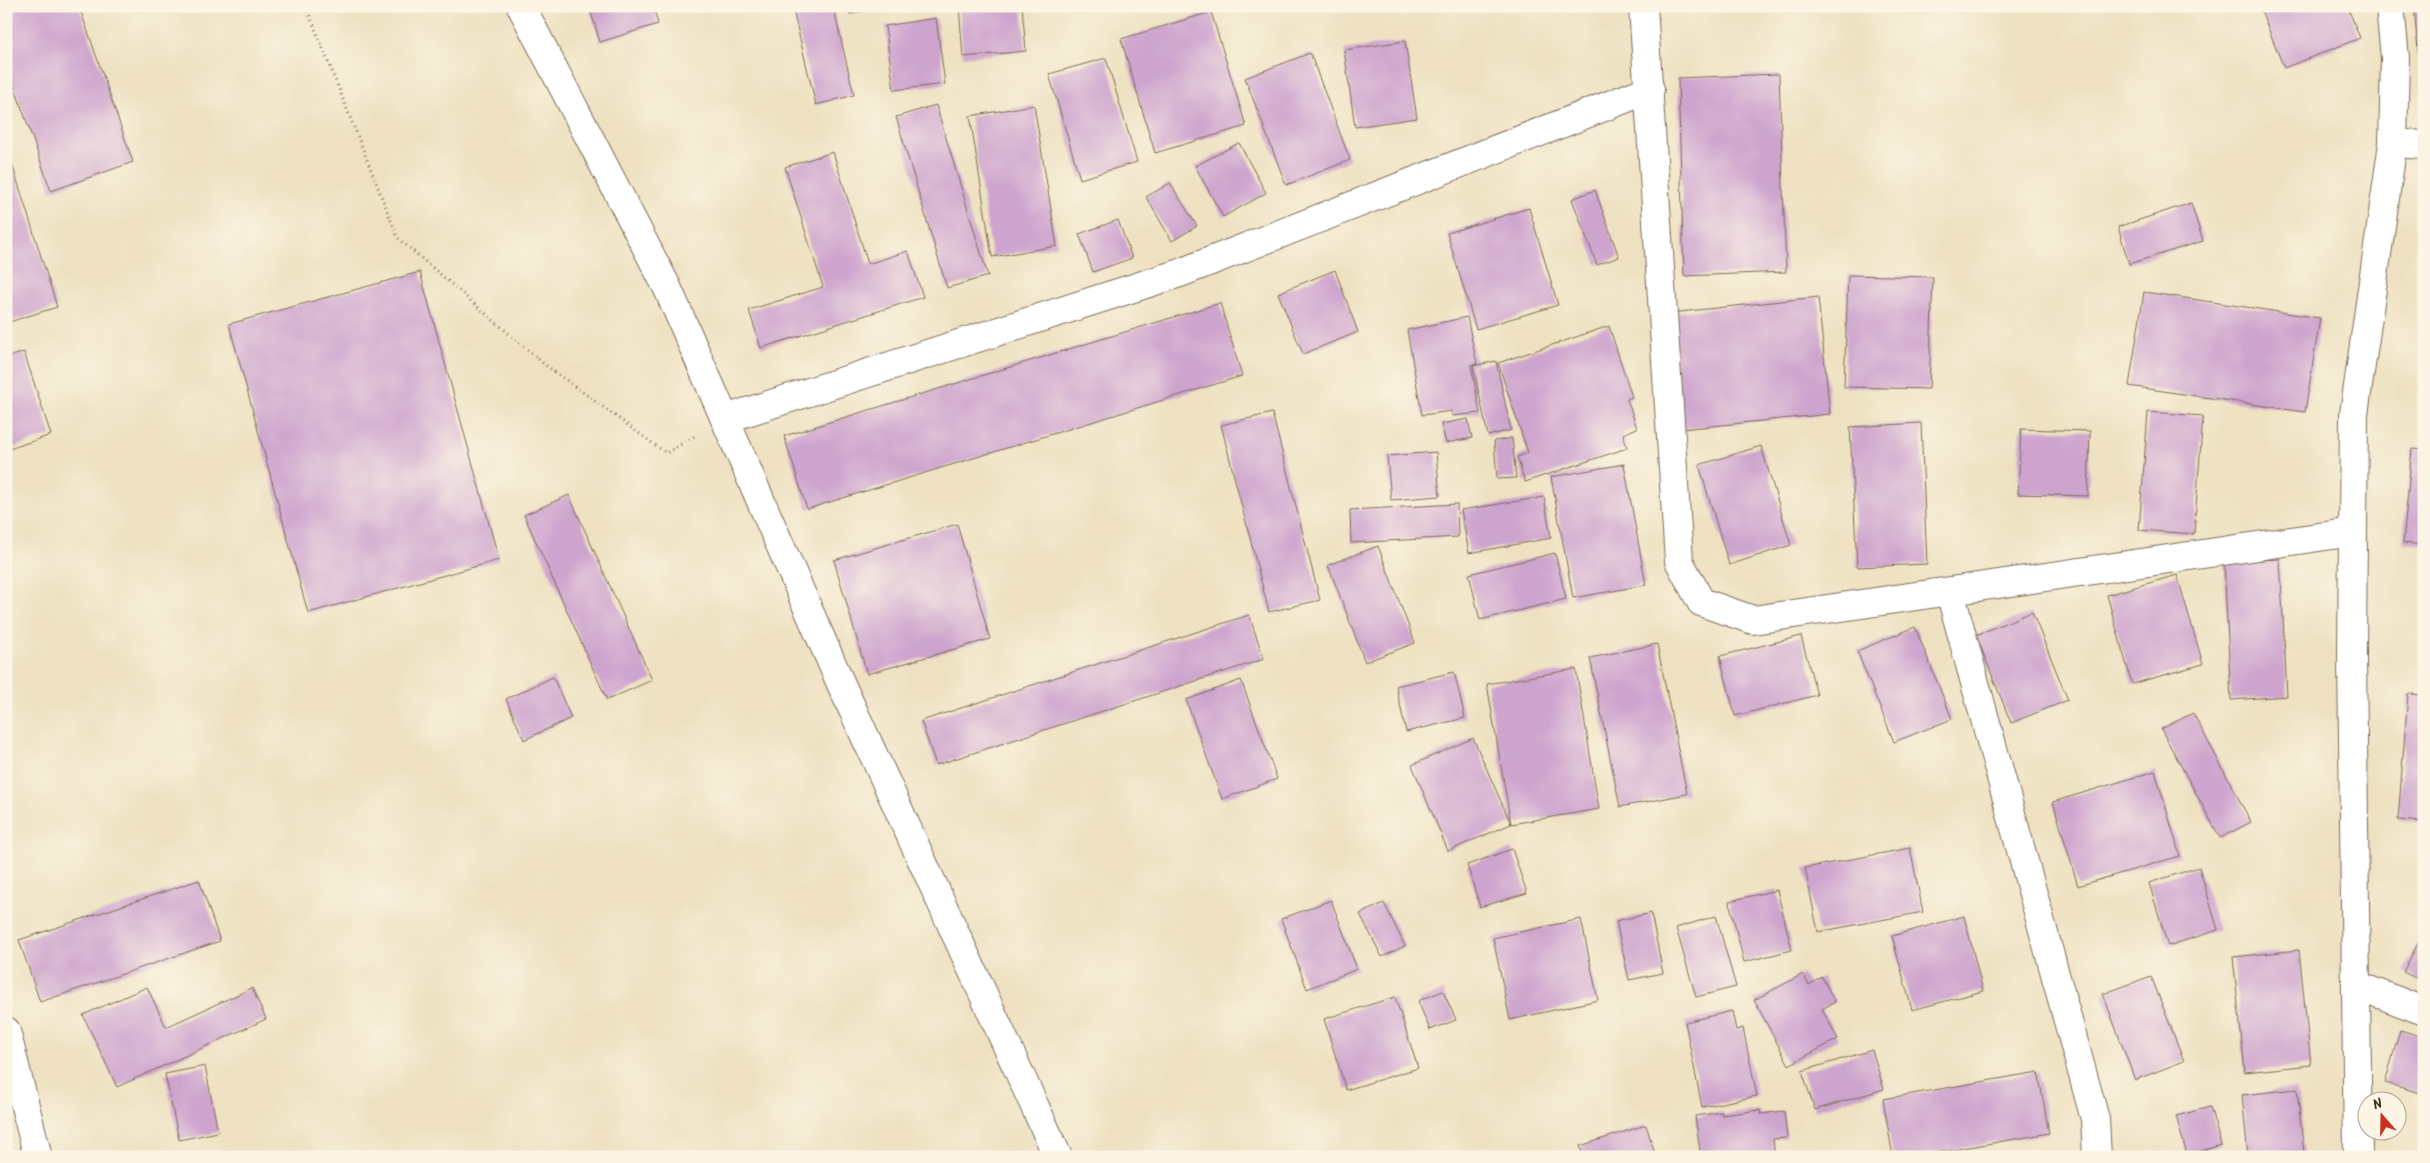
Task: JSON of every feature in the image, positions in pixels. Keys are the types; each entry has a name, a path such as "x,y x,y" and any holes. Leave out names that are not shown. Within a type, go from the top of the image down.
{"street":[{"path":"521,6 667,287 841,684 1058,1157"},
{"path":"1643,6 1650,89 1679,561 1700,602 1753,620 2353,532"},
{"path":"2358,1157 2353,532 2354,414 2393,143 2395,58 2390,6"},
{"path":"725,419 1180,273 1650,89"},
{"path":"2393,143 2424,145"},
{"path":"1950,592 2095,1119 2097,1157"},
{"path":"2356,985 2424,1011"},
{"path":"6,1031 38,1157"}],"path":[{"path":"306,6 398,238 544,364 666,453 725,419"}],"building":[{"path":"6,6 79,6 133,162 51,191 6,63"},
{"path":"589,6 653,6 658,24 600,42"},
{"path":"792,6 833,6 854,95 816,105"},
{"path":"847,6 879,6 880,7 849,14"},
{"path":"959,6 1022,6 1026,51 963,57"},
{"path":"2272,6 2347,6 2360,38 2284,68 2261,10"},
{"path":"2414,6 2424,6 2424,97 2422,97"},
{"path":"1211,12 1246,126 1155,153 1121,39"},
{"path":"936,18 945,84 894,90 885,26"},
{"path":"1405,41 1417,118 1355,127 1344,50"},
{"path":"1310,53 1350,160 1286,185 1245,78"},
{"path":"1106,58 1137,162 1080,179 1049,74"},
{"path":"1779,74 1786,272 1684,276 1678,78"},
{"path":"936,105 988,276 947,288 896,117"},
{"path":"1034,105 1057,246 992,257 970,116"},
{"path":"1239,143 1266,193 1223,217 1195,166"},
{"path":"6,145 57,307 6,323"},
{"path":"833,152 868,264 908,251 923,297 761,348 749,310 823,287 785,167"},
{"path":"1170,183 1197,226 1172,241 1146,197"},
{"path":"1595,190 1619,257 1597,265 1572,199"},
{"path":"2191,203 2203,241 2129,264 2118,227"},
{"path":"1529,208 1558,305 1476,329 1447,233"},
{"path":"1118,220 1132,258 1093,272 1079,234"},
{"path":"1335,270 1358,332 1303,354 1278,293"},
{"path":"420,272 499,560 308,613 229,324"},
{"path":"1848,275 1933,277 1929,389 1844,387"},
{"path":"2144,292 2320,318 2305,412 2129,386"},
{"path":"1818,297 1830,414 1682,429 1670,313"},
{"path":"1220,303 1242,376 807,509 784,436"},
{"path":"1467,317 1477,364 1471,365 1480,413 1452,416 1452,411 1422,415 1407,330"},
{"path":"1609,326 1632,397 1627,399 1637,428 1623,434 1627,448 1525,482 1517,457 1528,453 1498,363"},
{"path":"24,352 51,435 6,450 6,358"},
{"path":"1496,361 1511,430 1488,436 1473,366"},
{"path":"2148,412 2203,416 2194,534 2139,530"},
{"path":"1272,413 1320,600 1269,612 1221,425"},
{"path":"1468,419 1472,438 1446,443 1441,424"},
{"path":"1921,423 1927,564 1857,567 1850,427"},
{"path":"2021,429 2090,431 2088,496 2018,494"},
{"path":"1512,438 1516,478 1497,479 1494,441"},
{"path":"1761,446 1791,545 1729,565 1699,465"},
{"path":"2412,449 2424,450 2424,545 2403,543"},
{"path":"1436,452 1440,496 1391,500 1387,456"},
{"path":"1624,464 1646,585 1573,598 1551,477"},
{"path":"569,495 652,680 607,700 524,515"},
{"path":"1544,497 1551,538 1469,553 1461,510"},
{"path":"1457,504 1458,537 1351,543 1350,510"},
{"path":"957,524 990,639 867,674 834,560"},
{"path":"1378,546 1415,643 1365,662 1328,565"},
{"path":"1555,553 1566,599 1480,620 1469,574"},
{"path":"2280,559 2287,696 2231,700 2224,562"},
{"path":"2177,575 2203,664 2132,684 2107,595"},
{"path":"2032,612 2068,700 2011,723 1976,635"},
{"path":"1249,615 1264,659 936,765 921,721"},
{"path":"1915,627 1952,719 1894,742 1857,651"},
{"path":"1801,636 1817,695 1735,716 1720,656"},
{"path":"1657,644 1687,794 1620,807 1590,658"},
{"path":"1576,669 1599,809 1511,824 1487,684"},
{"path":"1454,672 1465,718 1406,732 1396,686"},
{"path":"553,677 571,718 524,740 506,699"},
{"path":"1241,680 1277,779 1222,799 1186,700"},
{"path":"2408,694 2424,695 2424,822 2398,820"},
{"path":"2193,713 2251,822 2220,838 2161,729"},
{"path":"1473,738 1511,824 1448,851 1412,765"},
{"path":"2155,771 2180,856 2078,886 2053,802"},
{"path":"1910,848 1923,912 1818,932 1805,868"},
{"path":"1512,849 1527,893 1480,907 1467,865"},
{"path":"2199,867 2218,930 2168,946 2149,883"},
{"path":"199,880 220,941 40,1002 19,940"},
{"path":"1777,890 1792,950 1744,962 1729,901"},
{"path":"1331,900 1357,969 1307,989 1281,919"},
{"path":"1384,903 1405,946 1382,957 1360,914"},
{"path":"1651,913 1663,973 1629,980 1616,921"},
{"path":"1716,916 1736,987 1696,997 1676,928"},
{"path":"1964,916 1983,991 1912,1010 1892,936"},
{"path":"1581,919 1598,1000 1510,1020 1493,938"},
{"path":"2424,932 2424,982 2403,972"},
{"path":"2299,950 2311,1065 2245,1072 2233,957"},
{"path":"1803,974 1809,985 1822,977 1835,1002 1822,1009 1838,1039 1789,1065 1754,1000"},
{"path":"2151,976 2184,1061 2135,1080 2103,994"},
{"path":"147,987 166,1027 252,988 266,1019 117,1087 83,1015"},
{"path":"1443,991 1456,1020 1430,1030 1418,1001"},
{"path":"1395,997 1418,1068 1346,1090 1324,1019"},
{"path":"1732,1011 1736,1030 1743,1028 1757,1096 1702,1107 1685,1022"},
{"path":"2400,1030 2424,1037 2424,1094 2385,1083"},
{"path":"1872,1050 1884,1089 1815,1110 1802,1071"},
{"path":"205,1066 218,1132 179,1140 165,1074"},
{"path":"2038,1072 2049,1133 1913,1157 1893,1157 1883,1099"},
{"path":"2297,1089 2304,1153 2248,1157 2242,1095"},
{"path":"2210,1107 2221,1145 2187,1155 2176,1116"},
{"path":"1760,1110 1761,1114 1784,1111 1787,1138 1773,1139 1775,1157 1701,1157 1695,1116 1722,1112 1722,1115"},
{"path":"1646,1125 1656,1157 1583,1157 1580,1146"}]}
